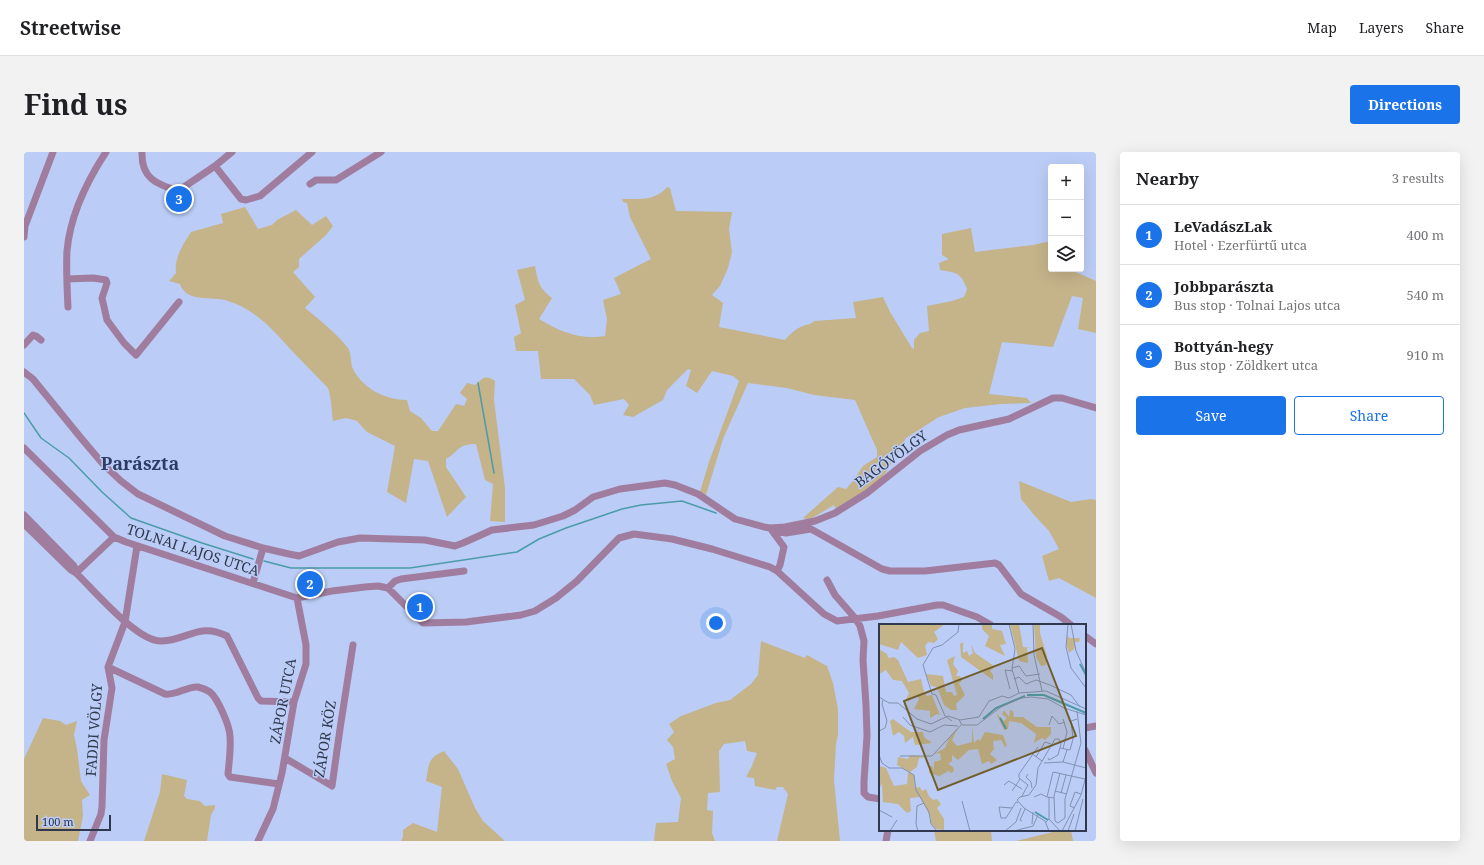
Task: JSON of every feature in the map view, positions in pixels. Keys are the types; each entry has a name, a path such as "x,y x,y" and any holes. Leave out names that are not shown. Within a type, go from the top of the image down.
{"street":[{"path":"24,236 25,226 54,152"},
{"path":"68,307 68,250 71,230 85,190 106,152"},
{"path":"142,152 144,169 152,180 178,191 215,166 232,152"},
{"path":"215,166 241,198 246,200 260,196 312,152"},
{"path":"310,184 316,180 336,180 370,155 381,152"},
{"path":"67,279 93,278 106,280 107,283 102,298 108,320 124,343 136,355 179,302"},
{"path":"24,345 34,335 42,340"},
{"path":"24,372 33,379 103,464 121,481 137,493 225,536 263,548 299,556 338,542 360,538 425,540 455,546 492,530 534,525 563,516 575,510 593,497 620,489 665,483 675,485 698,494 735,519 786,533 811,529 882,569 890,571 924,571 994,563 999,565 1021,594 1061,617 1070,624"},
{"name":"BAGÓVÖLGY","path":"773,529 815,521 835,513 867,493 920,451 947,435 959,430 1009,419 1053,398 1062,398 1096,408"},
{"name":"TOLNAI LAJOS UTCA","path":"24,448 114,537 137,546 297,598 332,591 365,587 378,586 388,588"},
{"path":"24,515 74,566 76,573"},
{"path":"24,524 137,632 150,639 160,642 174,640 200,631 212,630 219,632 227,636 258,698 261,701 294,702"},
{"path":"773,529 784,547 777,571"},
{"path":"464,572 401,579 395,581 388,588 423,623 466,622 521,615 535,611 556,598 577,581 619,538 634,534 672,539 712,549 770,567 777,571 824,614 837,620 878,616 942,605 977,616 989,624"},
{"path":"76,573 114,537"},
{"name":"FADDI VÖLGY","path":"90,841 101,814 102,807 104,740 112,688 108,667 125,622 137,546"},
{"path":"252,583 263,548"},
{"path":"827,580 835,595 854,618 863,633 866,705 864,793 868,797 879,799"},
{"name":"ZÁPOR UTCA","path":"258,841 274,809 285,758 294,702 306,664 306,645 297,598"},
{"path":"1086,637 1096,644"},
{"name":"ZÁPOR KÖZ","path":"285,758 332,786 353,645"},
{"path":"108,667 165,694 170,695 199,687 209,691 229,728 230,742 228,774 230,777 279,784"},
{"path":"1086,728 1096,726"},
{"path":"1086,752 1096,773"},
{"path":"886,841 888,831"}],"shaded area":[{"path":"667,187 670,188 676,211 732,212 729,229 732,252 728,268 720,286 712,295 723,303 719,327 785,340 795,330 814,321 856,318 853,302 883,297 890,312 914,349 914,340 920,333 929,331 927,306 964,297 967,289 960,276 940,270 939,263 949,259 942,255 942,234 971,228 975,252 1048,242 1048,272 1076,272 1096,281 1096,333 1078,329 1083,298 1072,296 1053,347 1002,342 989,394 1027,398 1031,403 1001,404 965,408 939,417 906,438 887,471 877,483 836,510 834,505 809,520 803,518 838,487 846,489 863,466 877,457 877,450 855,400 814,395 787,388 748,383 723,439 706,495 700,492 709,462 739,381 733,376 712,371 697,393 686,386 691,370 688,369 667,390 663,400 633,417 623,415 629,405 624,399 594,405 590,395 574,379 541,379 538,351 516,351 514,337 521,333 515,305 525,300 517,270 535,266 540,284 544,291 552,298 539,319 555,328 571,334 588,337 605,336 607,319 603,300 621,294 614,278 651,259 630,217 627,203 623,202 622,199 652,197 663,192"},
{"path":"245,207 258,229 272,225 277,220 296,210 312,225 326,216 333,226 326,235 299,259 299,267 293,272 315,297 305,308 333,332 348,348 353,369 357,376 369,388 391,398 407,400 410,411 421,418 432,431 438,431 456,404 464,406 467,399 460,393 467,383 475,385 484,378 495,381 494,400 505,488 505,522 490,521 493,484 485,480 476,444 465,445 459,448 446,459 446,467 466,497 447,517 428,461 414,459 406,503 387,492 395,446 367,432 357,421 346,418 333,421 328,388 271,328 247,309 221,299 194,297 183,290 180,284 169,281 176,273 176,262 178,256 182,246 191,232 223,223 221,214"},
{"path":"1019,481 1071,502 1091,499 1096,500 1096,598 1059,578 1049,581 1042,556 1059,549 1049,531 1021,499"},
{"path":"761,641 805,658 807,655 827,666 833,683 838,709 838,735 834,780 840,841 777,841 788,794 783,787 777,787 775,790 755,786 754,778 746,777 757,753 747,751 745,741 724,744 719,751 720,792 708,793 707,810 713,811 712,833 715,841 654,841 656,823 678,822 681,798 672,781 666,764 675,759 673,747 667,740 674,732 669,724 681,716 716,703 730,700 751,684 758,675"},
{"path":"43,718 60,721 66,725 77,721 74,735 81,781 90,795 82,800 83,816 78,841 24,841 24,759"},
{"path":"444,751 458,769 475,808 483,821 505,841 401,841 403,837 403,830 413,823 437,832 442,787 426,781 432,759 434,756"},
{"path":"162,774 187,780 184,796 187,799 200,801 205,806 215,805 211,815 207,841 144,841 160,792"},
{"path":"934,831 991,831 992,841 936,841"},
{"path":"1057,831 1071,831 1073,841 1016,841"}],"waterway":[{"path":"478,383 494,473"},
{"path":"24,413 41,438 69,458 102,492 131,518 253,559"},
{"path":"264,561 291,568 410,568 517,552 539,539 566,528 622,509 641,505 682,501 716,513"}],"place":[{"name":"Bottyán-hegy","path":"179,199"},
{"name":"Jobbparászta","path":"310,584"},
{"name":"LeVadászLak","path":"420,607"}],"district":[{"name":"Parászta","path":"140,464"}]}
